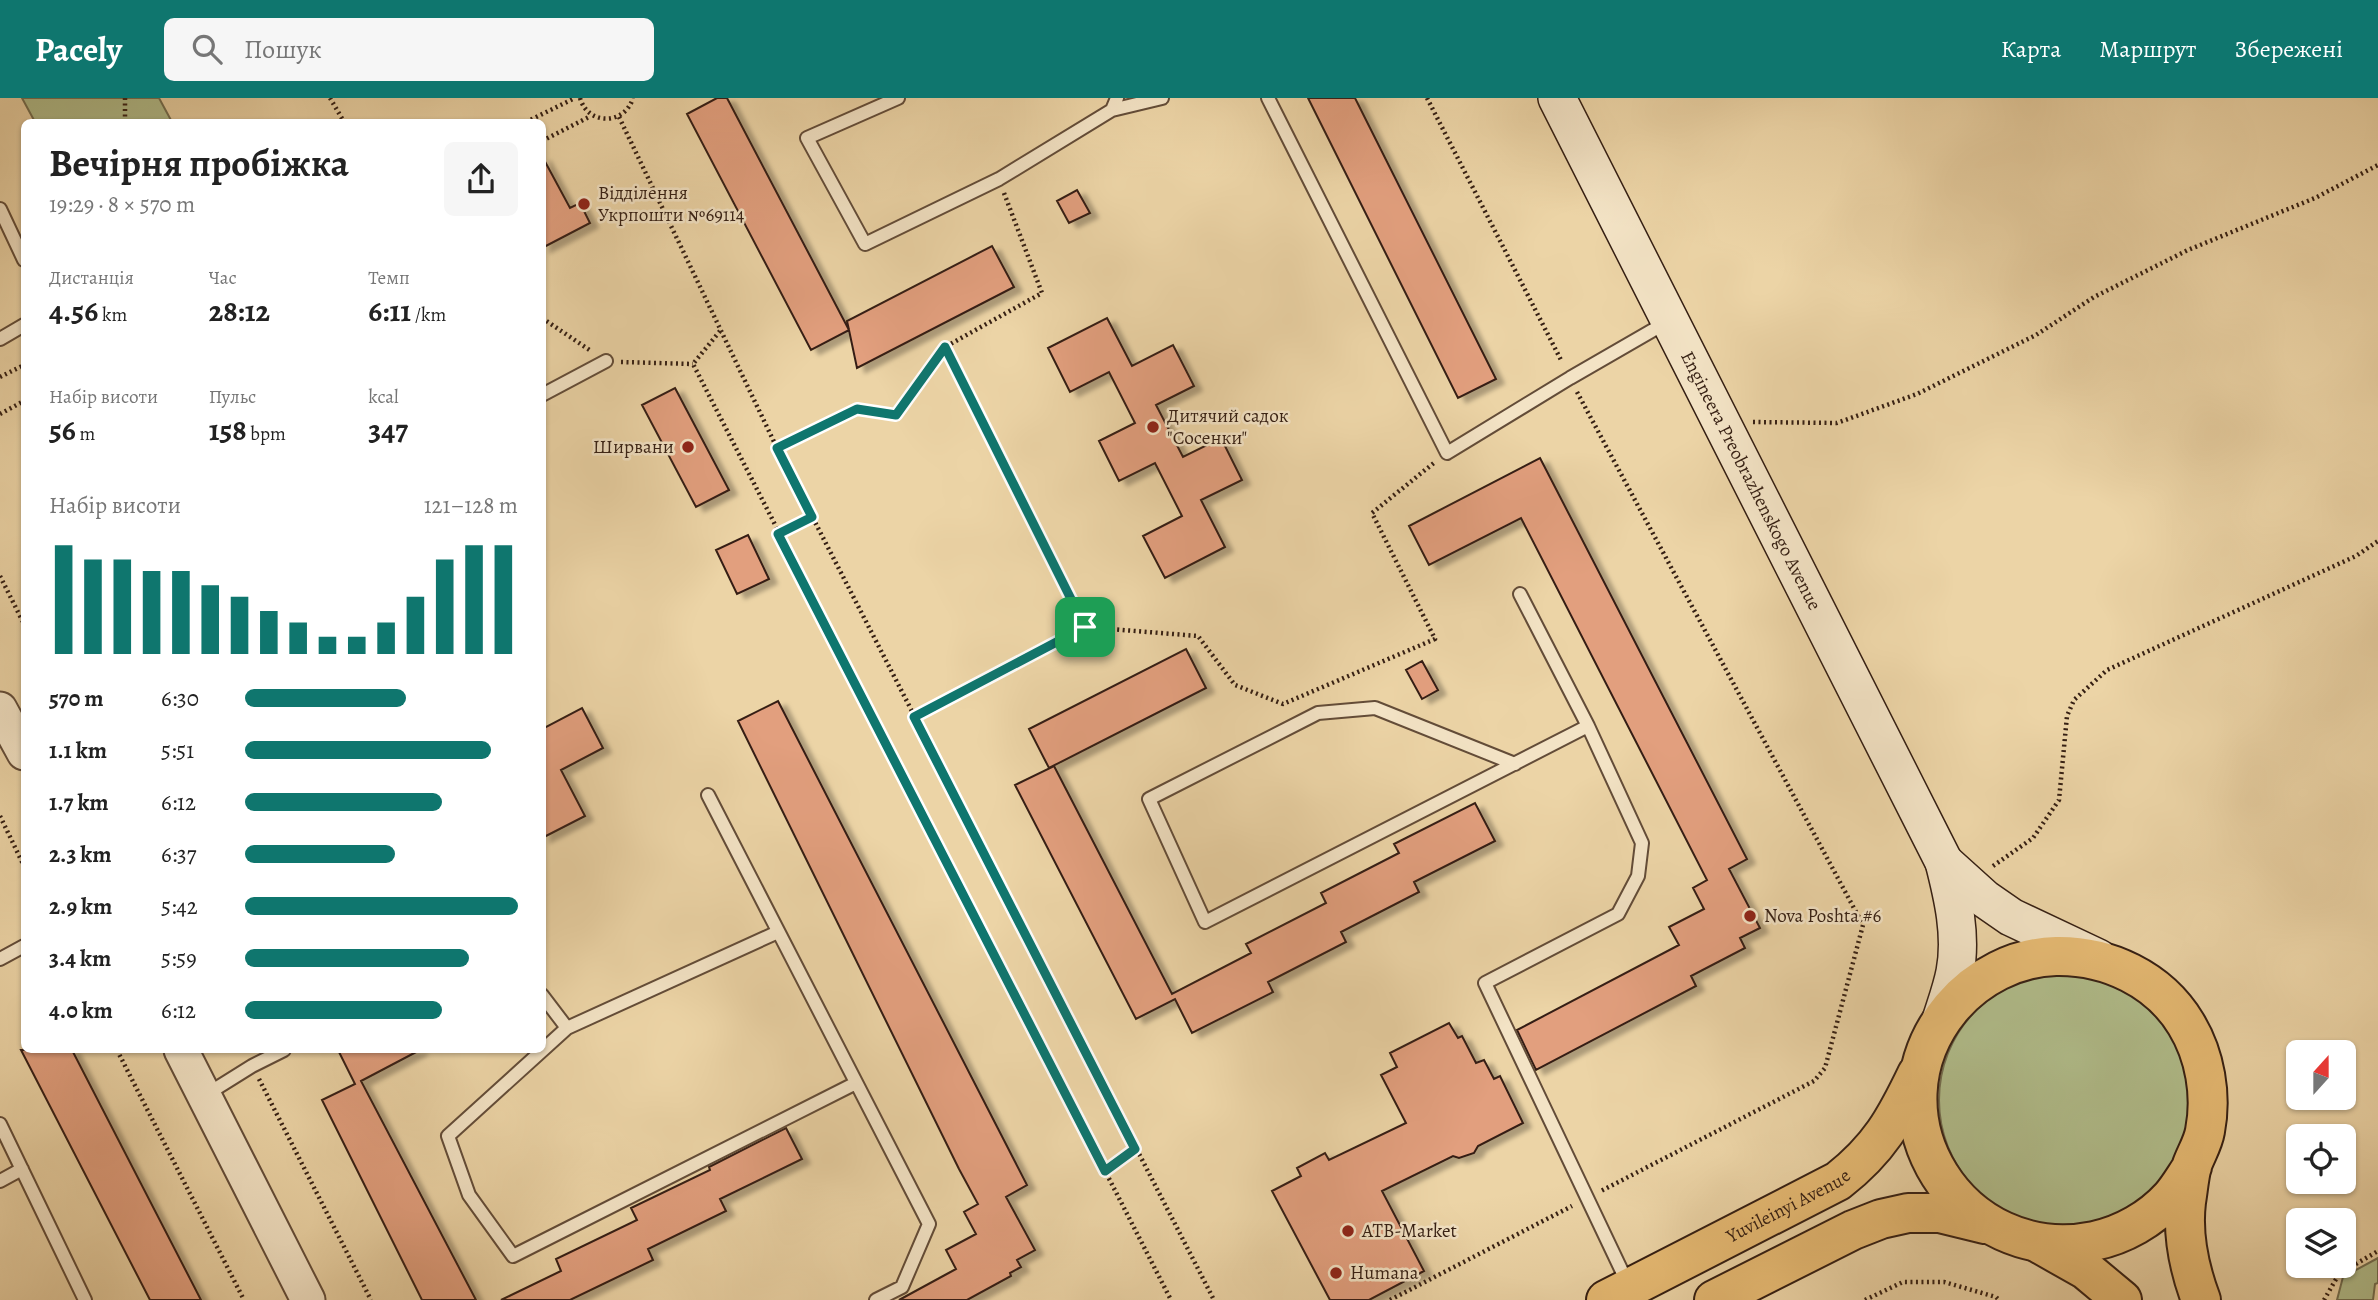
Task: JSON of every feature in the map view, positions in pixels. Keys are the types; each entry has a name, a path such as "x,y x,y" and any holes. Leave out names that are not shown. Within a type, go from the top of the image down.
{"main road":[{"name":"Engineera Preobrazhenskogo Avenue","path":"1557,98 1944,862 1953,897 1957,939 1956,971 1941,1020 1922,1063 1917,1100 1922,1138 1937,1172 1959,1202 1989,1225 2038,1243 2074,1245 2110,1238 2143,1221 2171,1197 2192,1167"},
{"name":"Engineera Preobrazhenskogo Avenue","path":"1944,862 1985,899 2011,917 2139,977 2165,998 2186,1024 2202,1058 2208,1094 2205,1132 2192,1167 2186,1205 2185,1236 2190,1272 2201,1300"},
{"name":"Engineera Preobrazhenskogo Avenue","path":"1941,1020 1969,990 1986,977 2014,963 2045,956 2076,956 2109,963"},
{"name":"Yuvileinyi Avenue","path":"1618,1294 1838,1181 1860,1164 1880,1142 1922,1063"},
{"path":"1714,1300 1853,1230 1881,1219 1908,1213 1940,1213 1989,1225"},
{"name":"Engineera Preobrazhenskogo Avenue","path":"2038,1243 2086,1270 2122,1300"}],"street":[{"path":"0,709 21,748"},
{"path":"182,1053 308,1300"}],"lane":[{"path":"898,98 807,138 865,244 999,179 1115,104 1162,98"},
{"path":"1268,98 1447,453 1670,321"},
{"path":"0,209 21,254"},
{"path":"0,339 21,327"},
{"path":"546,393 606,361"},
{"path":"1520,594 1588,726 1642,843 1638,876 1618,914 1485,983 1618,1294"},
{"path":"1515,764 1375,708 1318,713 1149,799 1205,922 1515,764 1588,726"},
{"path":"708,795 929,1224 902,1287 876,1300"},
{"path":"546,1047 567,1028 778,932"},
{"path":"0,959 21,948"},
{"path":"546,1000 567,1028"},
{"path":"204,1096 278,1053"},
{"path":"539,1053 448,1136 469,1195 513,1256 856,1083"},
{"path":"0,1124 85,1300"},
{"path":"0,1181 22,1169"}],"path":[{"path":"125,98 125,119"},
{"path":"330,98 342,119"},
{"path":"532,119 577,98 592,116 610,120 626,112 634,98"},
{"path":"1427,98 1570,378 1863,925 1825,1068 1814,1081 1796,1090"},
{"path":"546,139 592,116"},
{"path":"619,117 777,448 1214,1300"},
{"path":"1749,422 1837,423 1917,394 2036,335 2094,297 2188,250 2315,198 2378,165"},
{"path":"777,448 857,409 896,415 945,347 1042,293 999,179"},
{"path":"720,331 693,364 1171,1300"},
{"path":"945,347 1085,627"},
{"path":"0,377 21,366"},
{"path":"0,414 21,403"},
{"path":"914,717 1085,627 1198,636 1235,685 1283,704 1435,639 1372,513 1447,453"},
{"path":"778,534 812,517"},
{"path":"1992,866 2033,838 2059,800 2067,716 2074,700 2107,670 2356,556 2378,541"},
{"path":"0,576 21,618"},
{"path":"0,816 21,860"},
{"path":"119,1053 244,1300"},
{"path":"252,1066 371,1300"},
{"path":"1105,1171 1135,1149"},
{"path":"2324,1300 2339,1274 2378,1251"},
{"path":"1865,1300 1903,1282 1944,1282 1999,1300"}],"green space":[{"path":"22,98 159,98 170,119 33,119"},
{"path":"2066,973 2103,978 2137,994 2156,1010 2172,1029 2188,1063 2193,1100 2188,1137 2172,1171 2156,1190 2137,1206 2103,1222 2066,1227 2029,1222 1995,1206 1976,1190 1960,1171 1944,1137 1939,1100 1944,1063 1960,1029 1976,1010 1995,994 2029,978"},
{"path":"2378,1258 2378,1283 2375,1284 2373,1300 2337,1300 2343,1278 2356,1278 2356,1270"}],"building":[{"path":"717,98 727,98 849,330 811,350 687,114"},
{"path":"1308,98 1355,98 1496,379 1458,398"},
{"path":"546,163 570,208 580,203 590,223 546,246"},
{"path":"1077,190 1090,213 1069,223 1057,201"},
{"path":"992,246 1014,287 857,368 847,321"},
{"path":"1107,318 1132,366 1173,345 1194,386 1156,405 1183,457 1221,438 1242,480 1201,500 1225,547 1165,578 1143,536 1182,516 1155,463 1119,481 1099,441 1135,423 1109,372 1070,392 1048,348"},
{"path":"675,388 729,490 696,507 642,405"},
{"path":"1540,458 1747,859 1729,869 1760,928 1740,938 1745,948 1691,976 1696,986 1536,1070 1517,1030 1679,945 1669,927 1704,909 1693,888 1707,880 1521,518 1429,565 1409,526"},
{"path":"748,535 769,579 737,594 716,550"},
{"path":"1186,649 1206,688 1049,768 1029,729"},
{"path":"1422,661 1438,690 1422,699 1406,670"},
{"path":"778,701 1027,1185 1006,1197 1035,1250 1017,1260 1021,1267 1010,1273 1011,1276 967,1300 899,1300 956,1269 946,1250 976,1234 964,1212 978,1204 738,721"},
{"path":"582,708 603,748 561,770 585,816 546,836 546,727"},
{"path":"1054,766 1172,994 1251,953 1246,944 1326,903 1321,893 1399,853 1394,844 1475,803 1495,841 1414,882 1419,892 1341,932 1346,942 1268,982 1273,992 1192,1033 1175,999 1136,1019 1015,785"},
{"path":"1449,1023 1458,1038 1462,1036 1476,1063 1484,1060 1494,1079 1500,1076 1523,1123 1478,1146 1474,1153 1459,1158 1453,1156 1382,1191 1424,1271 1369,1300 1330,1300 1272,1191 1301,1176 1297,1168 1325,1153 1329,1160 1406,1123 1381,1075 1397,1067 1390,1053"},
{"path":"23,1053 74,1053 201,1300 150,1300"},
{"path":"340,1053 414,1053 361,1081 476,1300 422,1300 322,1100 355,1084"},
{"path":"786,1128 802,1159 720,1199 726,1211 648,1249 653,1260 570,1300 501,1300 561,1271 556,1259 637,1220 631,1208 710,1170 709,1167"}],"place":[{"name":"Відділення Укрпошти №69114","path":"584,204"},
{"name":"Дитячий садок \"Сосенки\"","path":"1153,427"},
{"name":"Ширвани","path":"688,447"},
{"name":"Nova Poshta #6","path":"1750,916"},
{"name":"ATB-Market","path":"1348,1231"},
{"name":"Humana","path":"1336,1273"}],"route":[{"path":"945,347 1085,627 914,717 1135,1149 1105,1171 778,534 812,517 777,448 857,409 896,415 945,347"}]}
